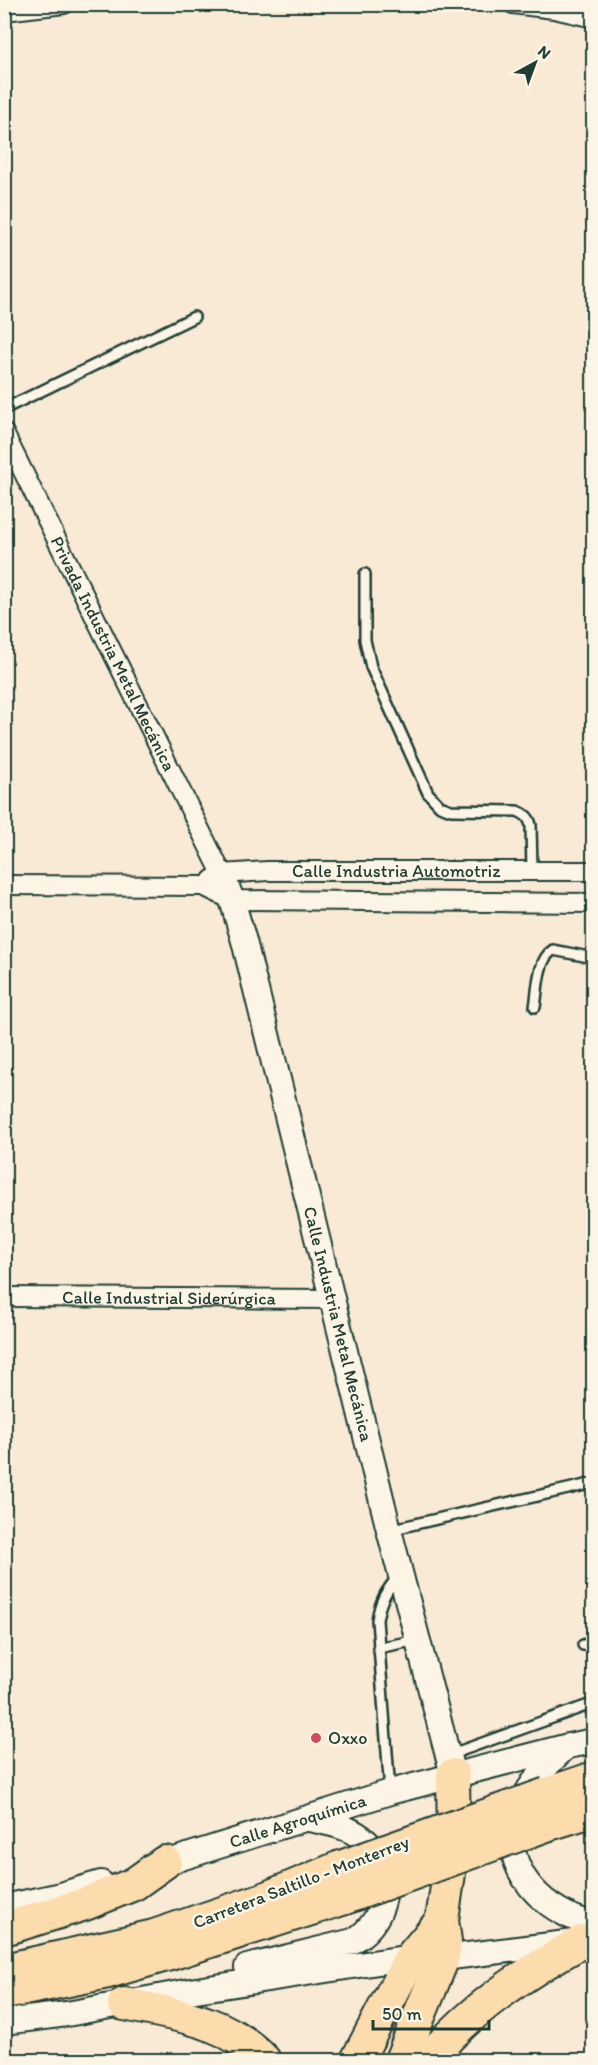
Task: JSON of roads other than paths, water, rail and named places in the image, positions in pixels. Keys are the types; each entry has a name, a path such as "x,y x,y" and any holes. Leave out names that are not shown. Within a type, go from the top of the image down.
{"highway":[{"path":"401,2061 443,1959 445,1941 442,1920 454,1840 451,1765"},
{"name":"Carretera Saltillo - Monterrey","path":"4,1993 108,1972 345,1898 548,1809 594,1778"},
{"name":"Carretera Saltillo - Monterrey","path":"4,1970 154,1936 261,1900 338,1868 548,1809 594,1810"},
{"path":"4,1929 54,1914 134,1884 165,1862"},
{"path":"357,2061 411,1957 442,1920"},
{"path":"428,2061 465,2021 494,1997 590,1935"},
{"path":"124,2004 210,2024 239,2039 264,2061"}],"street":[{"path":"4,11 64,4"},
{"path":"513,4 554,9 594,18"},
{"name":"Privada Industria Metal Mecánica","path":"4,433 213,880"},
{"name":"Calle Industria Automotriz","path":"4,885 213,880 326,870 594,871"},
{"name":"Calle Industria Metal Mecánica","path":"213,880 232,900 389,1530 451,1765"},
{"name":"Calle Industria Automotriz","path":"232,900 594,903"},
{"name":"Calle Industrial Siderúrgica","path":"4,1297 332,1299"},
{"name":"Calle Agroquímica","path":"4,1907 57,1896 390,1792 451,1765 594,1741"},
{"path":"568,1746 548,1764 523,1799 515,1820 513,1842 516,1858 524,1877 536,1895 553,1909 569,1917 590,1935"},
{"path":"196,1990 240,1969 353,1941 363,1935 378,1917 385,1896 384,1873 373,1848 351,1831 338,1825 305,1819"},
{"path":"4,2022 411,1957 443,1959 590,1935"}],"lane":[{"path":"4,409 194,317"},
{"path":"365,574 365,640 371,667 428,794 440,806 451,810 524,813 530,819 531,825 532,871"},
{"path":"535,1007 542,967 548,953 553,950 594,958"},
{"path":"389,1530 594,1483"},
{"path":"390,1792 376,1620 379,1605 389,1586 401,1574"},
{"path":"378,1648 418,1640"},
{"path":"583,1645 594,1642"},
{"path":"451,1765 594,1703"}],"place":[{"name":"Oxxo","path":"316,1738"}]}
